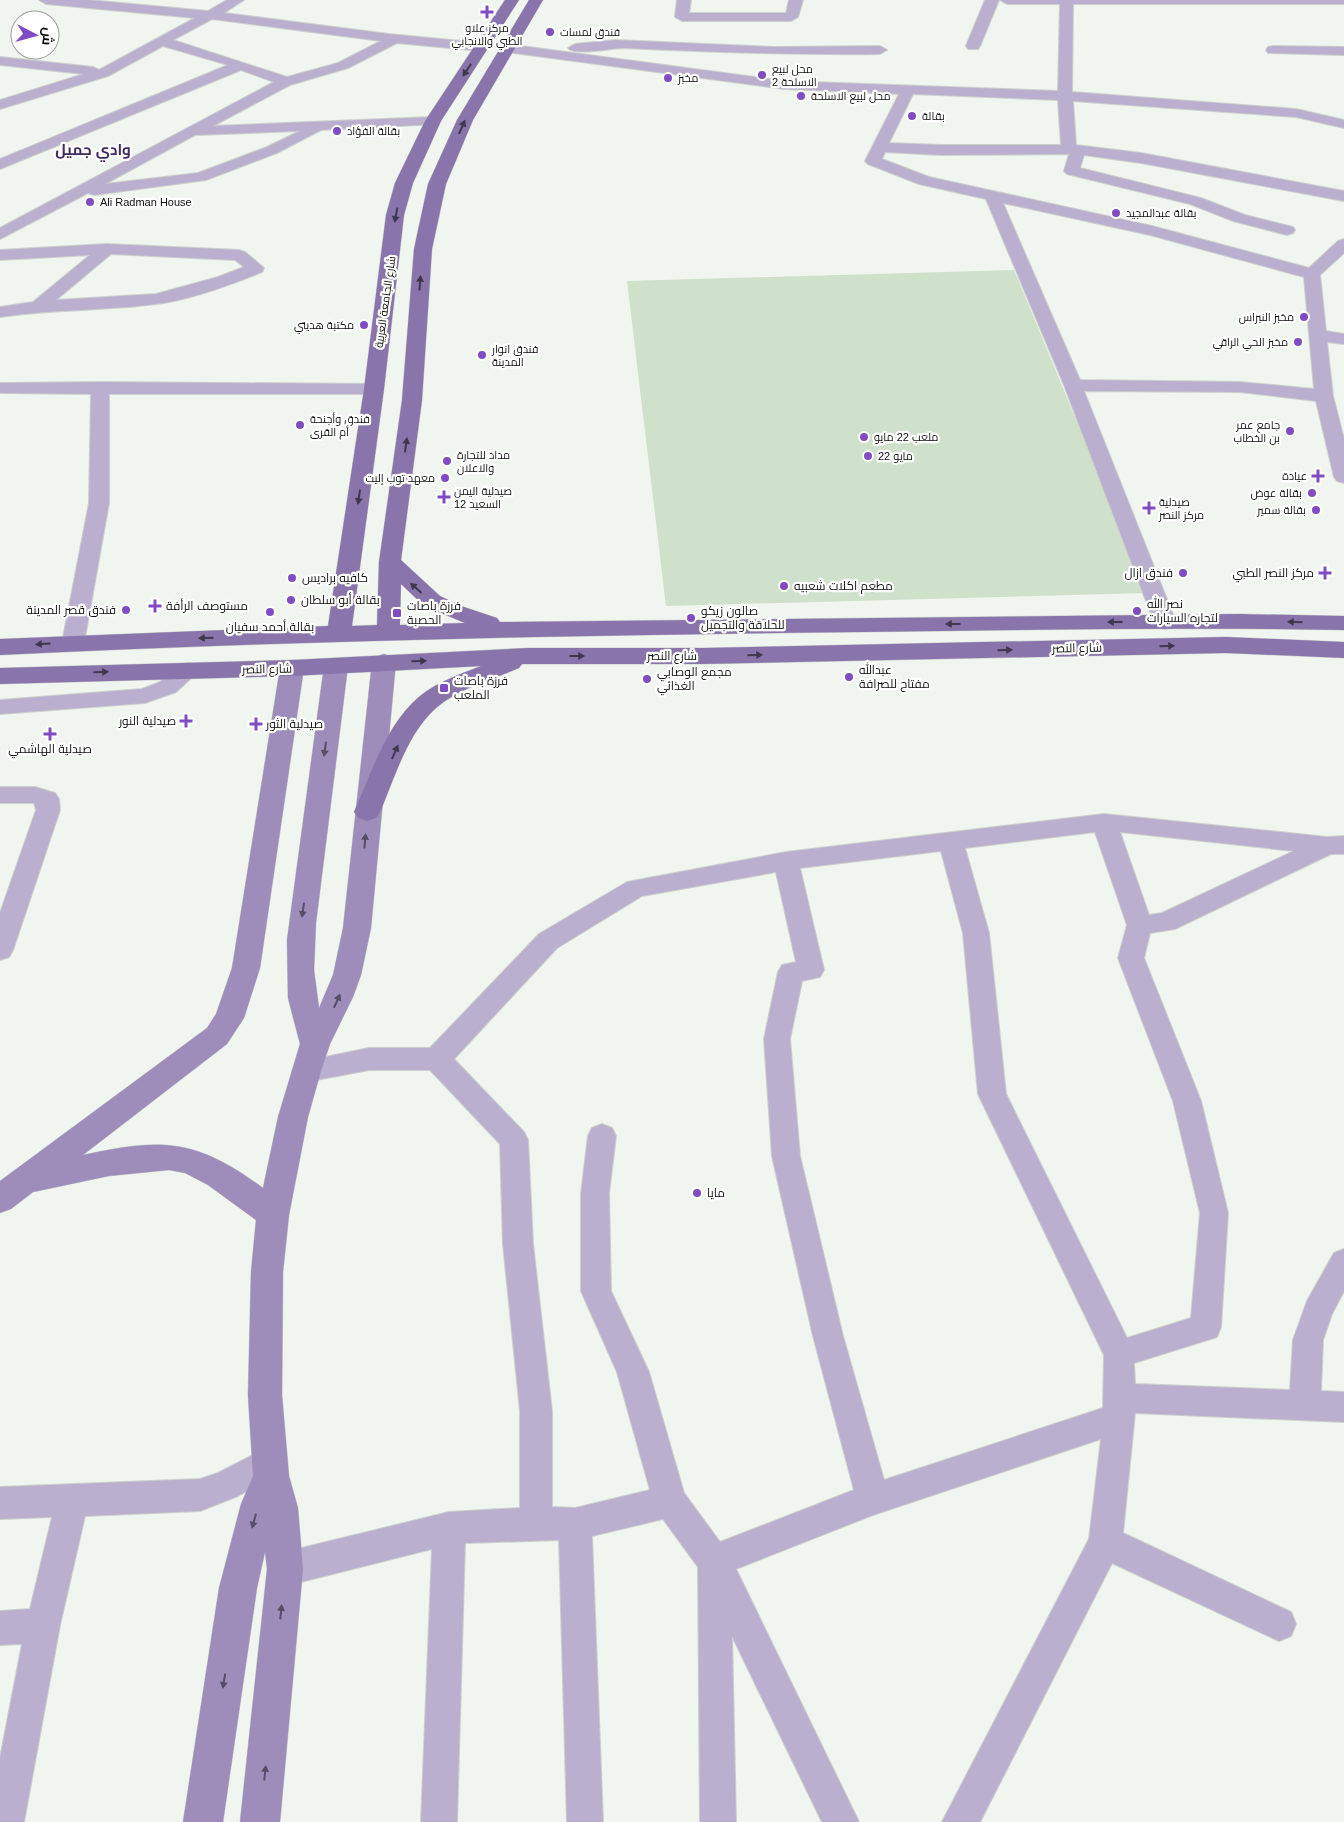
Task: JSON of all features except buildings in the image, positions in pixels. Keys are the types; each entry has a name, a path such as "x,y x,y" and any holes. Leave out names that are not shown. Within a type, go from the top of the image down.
{"main road":[{"name":"شارع الجامعة العربية","path":"339,633 374,389 395,215 404,183 433,121 512,0"},
{"path":"388,633 390,562 412,400 423,249 435,193 465,120 536,0"},
{"path":"307,634 322,616 350,562"},
{"path":"390,562 432,601 453,611 492,624 543,628"},
{"name":"شارع النصر","path":"0,647 307,634 543,628 1165,622 1344,623"},
{"path":"728,625 718,635 717,641 719,646 730,656"},
{"path":"666,626 672,631 677,644 671,656"},
{"name":"شارع النصر","path":"0,676 292,668 528,656 730,656 1226,645 1344,650"},
{"path":"368,812 406,727 428,702 457,686 528,656"}],"street":[{"path":"46,0 210,15 482,47"},
{"path":"0,105 103,73 237,0"},
{"path":"684,0 682,17 791,17 796,0"},
{"path":"973,46 992,0"},
{"path":"1007,0 1344,0"},
{"path":"1067,1 1065,96 1073,150 1072,171 1196,201 1239,218 1287,230"},
{"path":"1,234 286,81 303,79 344,64 380,49 395,38"},
{"path":"160,41 286,81"},
{"path":"533,52 615,44 774,51 880,50"},
{"path":"506,48 784,85 1065,96 1296,113 1344,124"},
{"path":"1273,50 1344,51"},
{"path":"0,61 103,73"},
{"path":"0,164 240,65"},
{"path":"908,91 873,162 924,181 1152,231 1312,274 1337,259 1344,244"},
{"path":"192,132 433,121"},
{"path":"80,192 201,176 272,150 326,125"},
{"path":"880,147 941,150 1073,150 1141,158 1344,196"},
{"path":"993,197 1073,385 1165,622"},
{"path":"38,306 107,249"},
{"path":"0,255 107,249 239,255 256,268 224,281 157,299 38,306 0,312"},
{"path":"1312,274 1324,396 1343,468"},
{"path":"1318,335 1344,338"},
{"path":"1073,385 1240,387 1324,396"},
{"path":"73,643 99,503 100,387"},
{"path":"0,388 374,389"},
{"path":"260,1822 285,1569 280,1508 271,1468 265,1395 264,1332 267,1272 273,1215 288,1136 310,1057 348,975 357,928 384,662"},
{"path":"310,1057 302,1002 299,963 302,923 336,666"},
{"path":"0,1199 217,1036 229,1018 246,968 292,668"},
{"path":"0,707 145,696 168,687 189,670"},
{"path":"0,795 35,794 47,799 48,810 0,950"},
{"path":"437,1059 548,941 636,888 786,861 1104,822 1336,845"},
{"path":"1104,822 1140,925 1131,958 1187,1101 1214,1213 1206,1327 1119,1354"},
{"path":"951,841 976,933 992,1094 1119,1354 1119,1408 1104,1542 960,1822"},
{"path":"1140,925 1166,922 1336,845"},
{"path":"786,861 811,970 791,972 777,1039 786,1156 828,1336 873,1499"},
{"path":"310,1057 437,1059 514,1140 518,1244 536,1411 536,1523"},
{"path":"602,1136 595,1193 596,1291 633,1372 670,1501 714,1561 842,1822"},
{"path":"26,1180 143,1158 182,1159 238,1186 273,1215"},
{"path":"1305,1406 1308,1340 1318,1311 1344,1262"},
{"path":"714,1561 873,1499 1119,1408 1344,1407"},
{"path":"0,1502 200,1495 271,1468"},
{"path":"203,1822 238,1588 259,1504 271,1468"},
{"path":"6,1822 43,1626 72,1500"},
{"path":"285,1569 450,1528 536,1523 576,1524 670,1501"},
{"path":"576,1524 585,1822"},
{"path":"439,1822 450,1528"},
{"path":"1104,1542 1279,1624"},
{"path":"714,1561 718,1822"},
{"path":"0,1628 43,1626"}],"green space":[{"name":"ملعب 22 مايو","path":"1014,270 1148,593 666,606 627,281"}],"place":[{"name":"مركز علاو الطبي والانجابي","path":"487,12"},
{"name":"فندق لمسات","path":"550,32"},
{"name":"محل لبيع الاسلحة 2","path":"762,75"},
{"name":"مخبز","path":"668,78"},
{"name":"محل لبيع الاسلحة","path":"801,96"},
{"name":"بقالة","path":"912,116"},
{"name":"بقالة الفؤاد","path":"337,131"},
{"name":"Ali Radman House","path":"90,202"},
{"name":"بقالة عبدالمجيد","path":"1116,213"},
{"name":"مخبز النبراس","path":"1304,317"},
{"name":"مكتبة هديتي","path":"364,325"},
{"name":"مخبز الحي الراقي","path":"1298,342"},
{"name":"فندق انوار المدينة","path":"482,355"},
{"name":"فندق وأجنحة أم القرى","path":"300,425"},
{"name":"جامع عمر بن الخطاب","path":"1290,431"},
{"name":"ملعب 22 مايو","path":"864,437"},
{"name":"22 مايو","path":"868,456"},
{"name":"مداد للتجارة والاعلان","path":"447,461"},
{"name":"عيادة","path":"1318,476"},
{"name":"معهد توب إليت","path":"445,478"},
{"name":"بقالة عوض","path":"1312,493"},
{"name":"صيدلية اليمن السعيد 12","path":"444,497"},
{"name":"صيدلية مركز النصر","path":"1149,508"},
{"name":"بقالة سمير","path":"1316,510"},
{"name":"فندق ازال","path":"1183,573"},
{"name":"مركز النصر الطبي","path":"1325,573"},
{"name":"كافيه براديس","path":"292,578"},
{"name":"مطعم اكلات شعبيه","path":"784,586"},
{"name":"بقالة أبو سلطان","path":"291,600"},
{"name":"مستوصف الرأفة","path":"155,606"},
{"name":"فندق قصر المدينة","path":"126,610"},
{"name":"نصر الله لتجاره السيارات","path":"1137,611"},
{"name":"بقالة أحمد سفيان","path":"270,612"},
{"name":"فرزة باصات الحصبة","path":"397,613"},
{"name":"صالون زيكو للحلاقة والتجميل","path":"691,618"},
{"name":"عبدالله مفتاح للصرافة","path":"849,677"},
{"name":"مجمع الوصابي الغذائي","path":"647,679"},
{"name":"فرزة باصات الملعب","path":"444,688"},
{"name":"صيدلية النور","path":"186,721"},
{"name":"صيدلية الثور","path":"256,724"},
{"name":"صيدلية الهاشمي","path":"50,734"},
{"name":"مايا","path":"697,1193"}],"district":[{"name":"وادي جميل","path":"93,149"}]}
